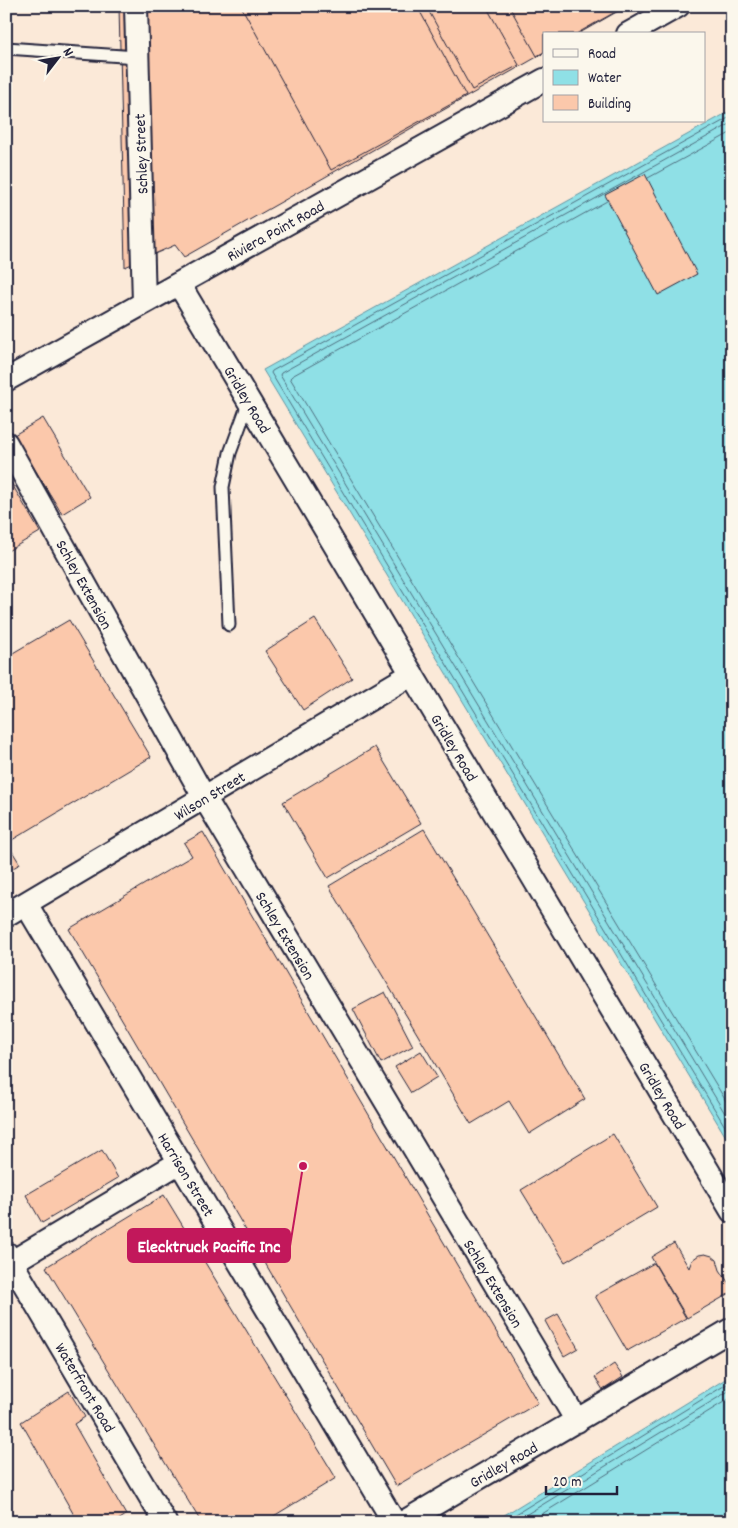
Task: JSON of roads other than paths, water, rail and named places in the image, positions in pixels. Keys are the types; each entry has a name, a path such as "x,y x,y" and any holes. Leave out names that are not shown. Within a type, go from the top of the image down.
{"street":[{"name":"Schley Street","path":"136,6 144,303"},
{"path":"632,32 678,6"},
{"name":"Riviera Point Road","path":"6,380 543,81"},
{"name":"Gridley Road","path":"179,284 732,1211"},
{"name":"Schley Extension","path":"6,443 204,797 577,1421"},
{"name":"Wilson Street","path":"6,915 412,674"},
{"name":"Harrison Street","path":"26,904 394,1522"},
{"path":"9,1258 180,1162"},
{"name":"Waterfront Road","path":"9,1258 165,1522"},
{"name":"Gridley Road","path":"404,1522 732,1330"}],"lane":[{"path":"6,48 137,57"},
{"path":"230,625 223,487 230,454 249,401"}],"water":[{"path":"732,110 732,1147 263,370"},
{"path":"732,1375 732,1522 493,1522"}],"place":[{"name":"Elecktruck Pacific Inc","path":"303,1166"}]}
